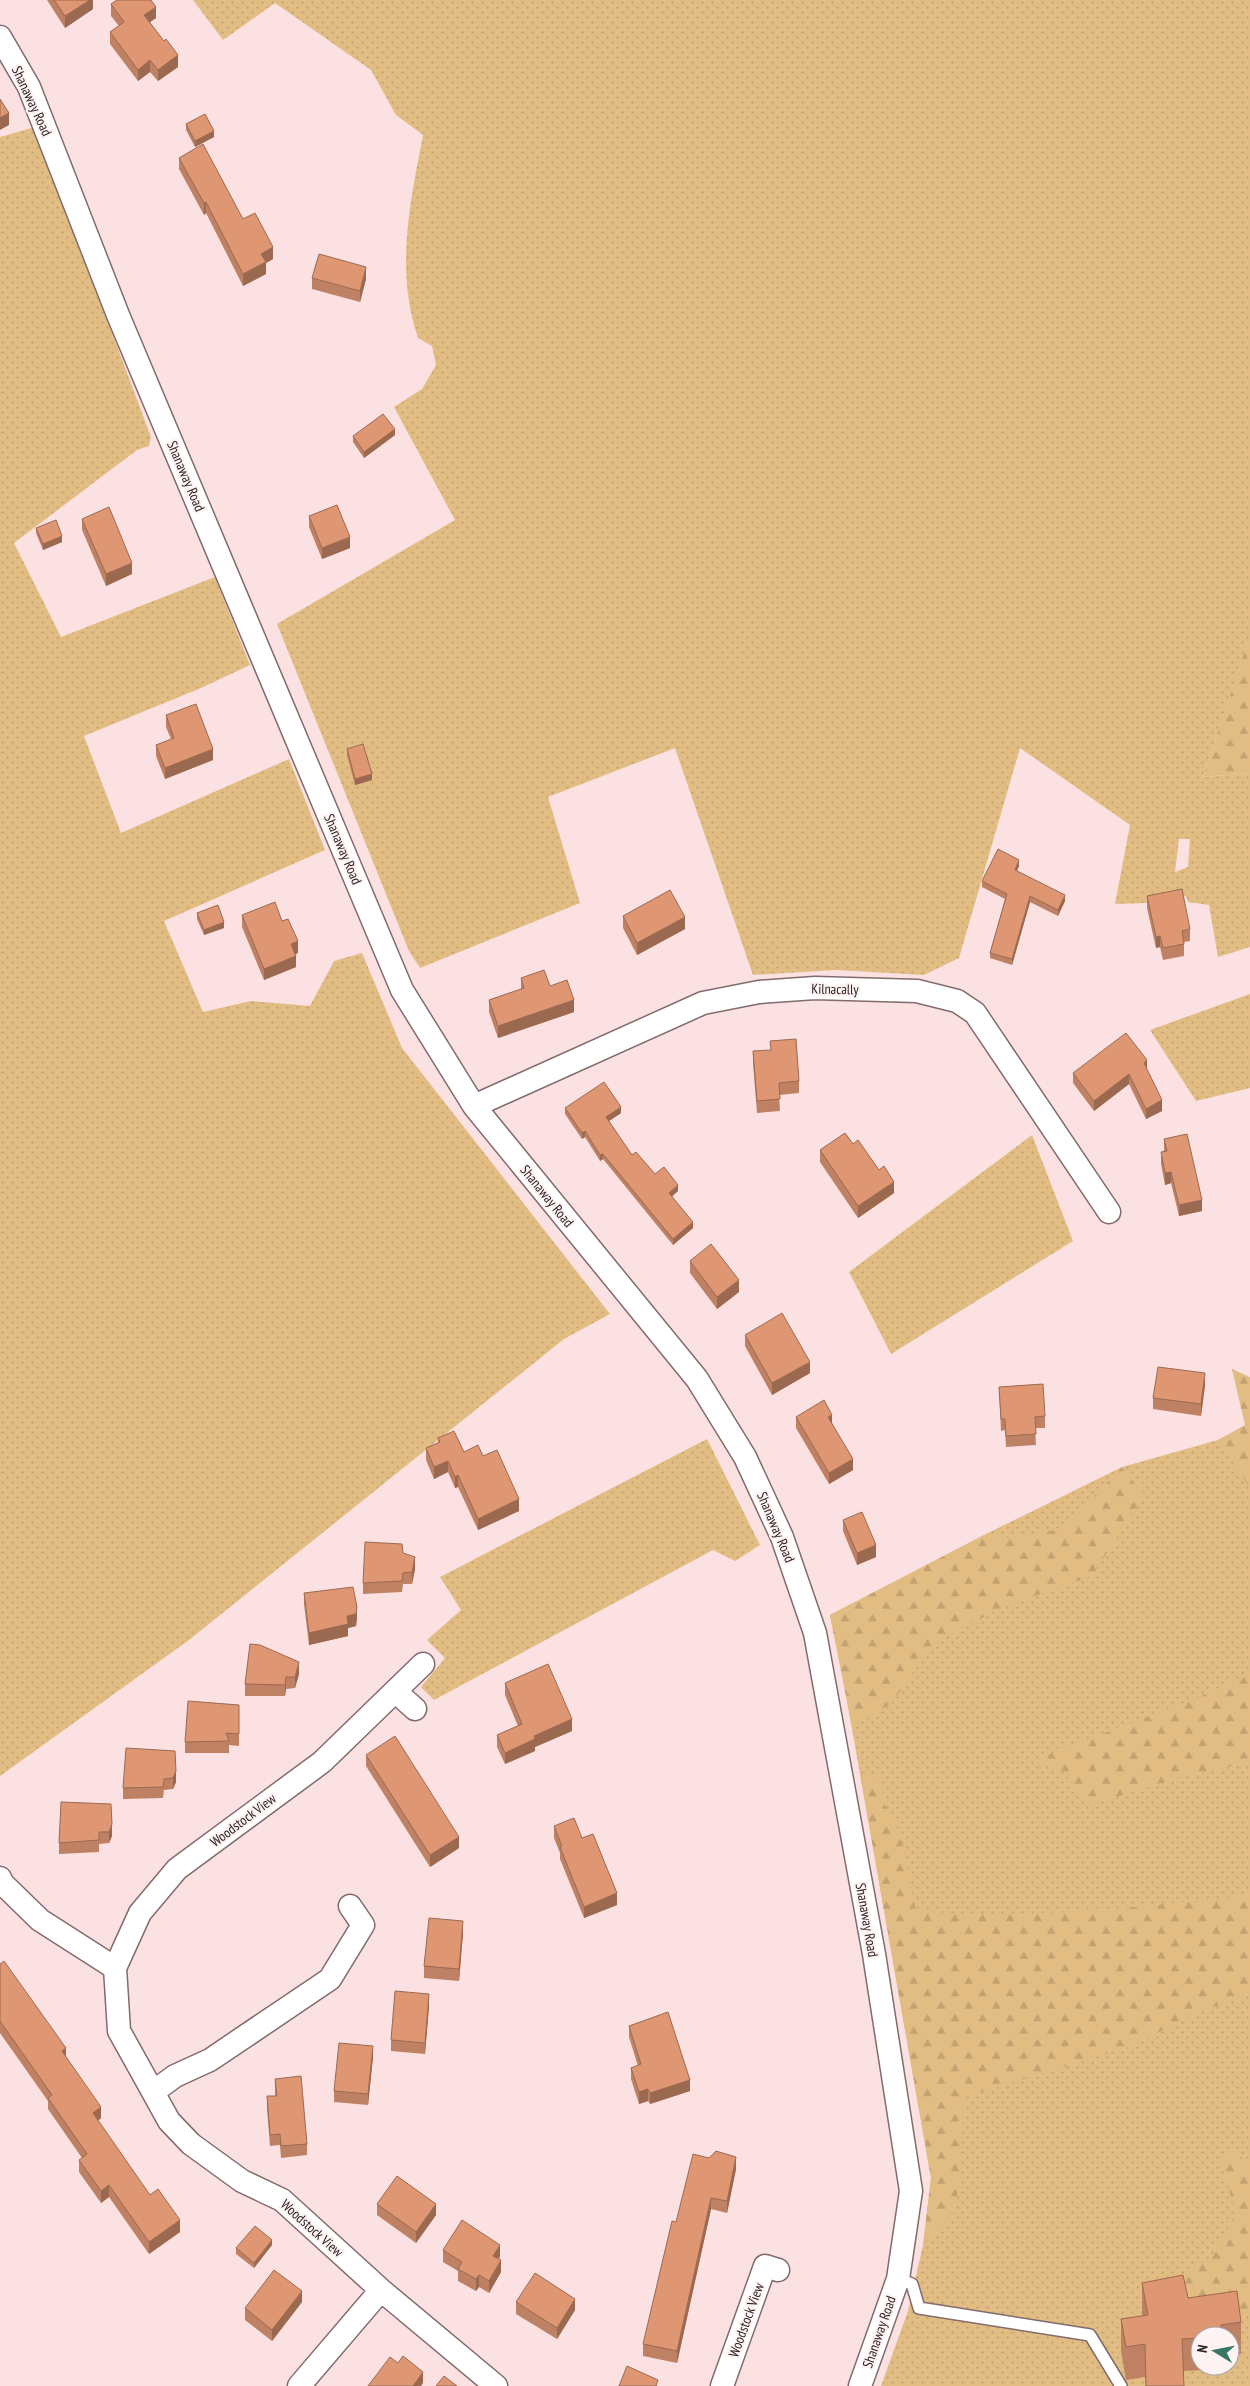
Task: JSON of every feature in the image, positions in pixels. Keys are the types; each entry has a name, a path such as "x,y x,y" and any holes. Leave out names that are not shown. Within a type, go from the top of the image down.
{"street":[{"name":"Shanaway Road","path":"0,37 29,87 118,314 402,990 474,1106 697,1378 745,1457 782,1537 815,1633 874,1954 911,2191 898,2279 860,2386"},
{"name":"Kilnacally","path":"474,1106 703,1003 759,992 816,988 917,991 957,1001 975,1013 1109,1212"},
{"name":"Woodstock View","path":"423,1664 322,1762 177,1870 140,1913 115,1968 119,2031 170,2121 191,2144 242,2181 282,2200 381,2290 496,2386"},
{"path":"395,1691 415,1709"},
{"path":"0,1878 40,1920 115,1968"},
{"path":"153,2092 175,2076 210,2060 330,1979 363,1924 350,1906"},
{"name":"Woodstock View","path":"722,2386 765,2266 778,2270"},
{"path":"299,2386 381,2290"}],"lane":[{"path":"898,2279 912,2284 919,2308 1090,2335 1121,2386"}],"green space":[{"path":"193,0 1250,0 1250,636 1203,777 1250,773 1250,947 1218,957 1209,905 1188,902 1186,896 1146,903 1115,904 1130,825 1020,748 959,958 924,975 836,970 753,975 675,748 548,797 580,903 420,968 409,951 277,624 455,520 394,407 422,389 436,365 432,346 418,338 411,313 407,287 407,236 413,186 423,135 396,115 371,70 275,3 223,40","holes":["1179,839 1190,839 1188,867 1175,872"]},
{"path":"35,127 151,437 149,446 137,450 14,543 61,637 215,577 250,665 201,688 84,736 121,833 289,759 325,850 164,921 203,1012 251,1001 310,1006 334,961 362,953 402,1048 610,1314 564,1339 189,1640 0,1776 0,137"},
{"path":"1250,635 1250,773 1203,777"},
{"path":"1250,994 1250,1088 1196,1101 1150,1030"},
{"path":"1032,1135 1073,1241 891,1354 849,1272"},
{"path":"1232,1369 1250,1377 1250,1488 1218,1440 1245,1425"},
{"path":"1250,1423 1250,2386 881,2386 908,2311 923,2245 931,2178 845,1689 830,1615 988,1533 1122,1467 1218,1440"},
{"path":"707,1439 760,1545 735,1561 713,1550 434,1700 421,1687 445,1658 427,1640 461,1610 440,1577"},
{"path":"1122,1467 1144,1495 1092,1576 1003,1607 932,1644 892,1703 852,1727 830,1615 988,1533 1006,1538 1063,1529"},
{"path":"1250,1675 1250,1766 1243,1764 1180,1777 1088,1806 1065,1772 1031,1761 1192,1700"},
{"path":"860,1773 881,1778 884,1803 901,1836 916,1911 1000,1914 1042,1913 1125,1908 1250,1895 1250,1994 1200,2012 1131,2046 965,2097 956,2209 923,2245 931,2178"},
{"path":"1235,2151 1250,2167 1250,2316 1214,2304 1189,2300 1175,2282 1212,2256 1236,2214 1219,2155"}],"building":[{"path":"54,0 90,0 65,16"},
{"path":"117,0 151,0 156,7 144,15 164,41 166,39 178,55 158,70 150,60 138,70 110,32 124,22 111,4"},
{"path":"0,99 9,113 0,118"},
{"path":"205,114 214,131 195,141 186,124"},
{"path":"203,144 243,219 255,213 273,247 261,254 266,262 243,274 206,202 204,203 179,158"},
{"path":"319,254 366,267 360,291 312,278"},
{"path":"383,414 395,429 364,452 353,436"},
{"path":"337,505 350,537 322,548 309,516"},
{"path":"109,507 132,563 106,574 82,519"},
{"path":"56,520 62,536 43,544 36,528"},
{"path":"196,704 213,749 165,768 156,745 174,738 166,715"},
{"path":"363,744 372,774 355,779 347,749"},
{"path":"998,849 1019,860 1015,870 1065,895 1058,910 1030,896 1012,959 990,953 1007,894 982,881"},
{"path":"1182,889 1190,929 1182,931 1184,944 1163,948 1160,936 1156,937 1147,896"},
{"path":"670,890 685,917 637,943 623,916"},
{"path":"275,902 282,921 288,919 298,941 291,944 296,956 264,969 242,915"},
{"path":"218,905 224,922 204,930 197,913"},
{"path":"544,970 550,986 567,980 574,1000 498,1026 489,1000 524,988 521,978"},
{"path":"1126,1033 1147,1060 1144,1063 1162,1100 1146,1109 1129,1074 1094,1101 1073,1073"},
{"path":"796,1039 799,1081 779,1083 780,1099 757,1101 753,1051 771,1050 770,1041"},
{"path":"604,1082 621,1107 606,1117 632,1155 636,1152 655,1174 664,1167 678,1185 669,1193 693,1222 673,1239 603,1154 600,1155 585,1131 582,1133 565,1108"},
{"path":"845,1133 853,1144 858,1140 879,1170 884,1166 894,1182 858,1206 820,1150"},
{"path":"1187,1134 1202,1200 1179,1205 1171,1172 1165,1173 1161,1152 1167,1151 1164,1139"},
{"path":"711,1244 739,1280 717,1297 690,1261"},
{"path":"782,1313 810,1362 772,1383 745,1335"},
{"path":"1158,1367 1205,1373 1201,1404 1153,1398"},
{"path":"1043,1384 1045,1416 1035,1417 1036,1434 1006,1436 1005,1419 1001,1419 999,1387"},
{"path":"824,1400 832,1415 828,1417 853,1459 829,1473 796,1417"},
{"path":"454,1431 464,1452 478,1445 483,1456 497,1450 519,1499 478,1519 458,1475 455,1477 448,1461 434,1467 426,1448 440,1442 438,1438"},
{"path":"862,1512 876,1545 857,1553 843,1520"},
{"path":"365,1542 402,1544 403,1553 415,1557 412,1572 403,1573 402,1581 363,1583"},
{"path":"353,1587 357,1607 356,1614 347,1616 348,1624 309,1633 304,1593"},
{"path":"250,1644 260,1645 299,1662 295,1677 286,1677 285,1685 245,1684"},
{"path":"548,1664 572,1719 534,1736 535,1739 505,1753 497,1735 522,1724 505,1683"},
{"path":"188,1701 239,1705 239,1734 226,1733 229,1741 185,1742"},
{"path":"395,1736 459,1837 430,1855 366,1755"},
{"path":"126,1748 175,1751 176,1771 173,1778 164,1779 163,1787 123,1788"},
{"path":"61,1802 111,1804 112,1824 109,1832 99,1832 99,1840 59,1843"},
{"path":"574,1818 582,1838 593,1834 617,1893 584,1907 560,1847 562,1846 554,1826"},
{"path":"429,1918 463,1921 459,1969 424,1966"},
{"path":"4,1961 66,2048 62,2051 101,2107 93,2113 150,2195 158,2189 180,2220 149,2242 109,2185 101,2191 79,2160 87,2154 48,2098 52,2095 0,2021 0,1964"},
{"path":"395,1991 429,1994 425,2043 391,2040"},
{"path":"668,2012 690,2080 650,2093 648,2089 639,2092 631,2068 641,2064 629,2026"},
{"path":"339,2043 373,2046 368,2094 334,2091"},
{"path":"301,2076 307,2144 281,2146 280,2134 270,2135 267,2096 277,2096 275,2079"},
{"path":"716,2151 736,2157 727,2201 711,2198 677,2351 643,2344 672,2221 676,2222 693,2154 709,2158"},
{"path":"397,2176 436,2204 416,2232 377,2204"},
{"path":"462,2220 500,2245 493,2256 501,2260 489,2281 479,2275 476,2279 458,2269 462,2262 443,2250"},
{"path":"255,2226 272,2240 254,2263 236,2248"},
{"path":"274,2270 302,2291 272,2330 245,2308"},
{"path":"535,2273 575,2299 557,2328 516,2302"},
{"path":"1183,2275 1188,2298 1237,2291 1241,2322 1221,2326 1190,2326 1190,2339 1182,2339 1184,2386 1146,2386 1145,2344 1126,2347 1121,2319 1148,2315 1142,2283"},
{"path":"403,2356 423,2372 413,2386 368,2386 390,2357 398,2363"},
{"path":"627,2366 658,2380 656,2386 619,2386"},
{"path":"444,2376 457,2386 436,2386"}]}
